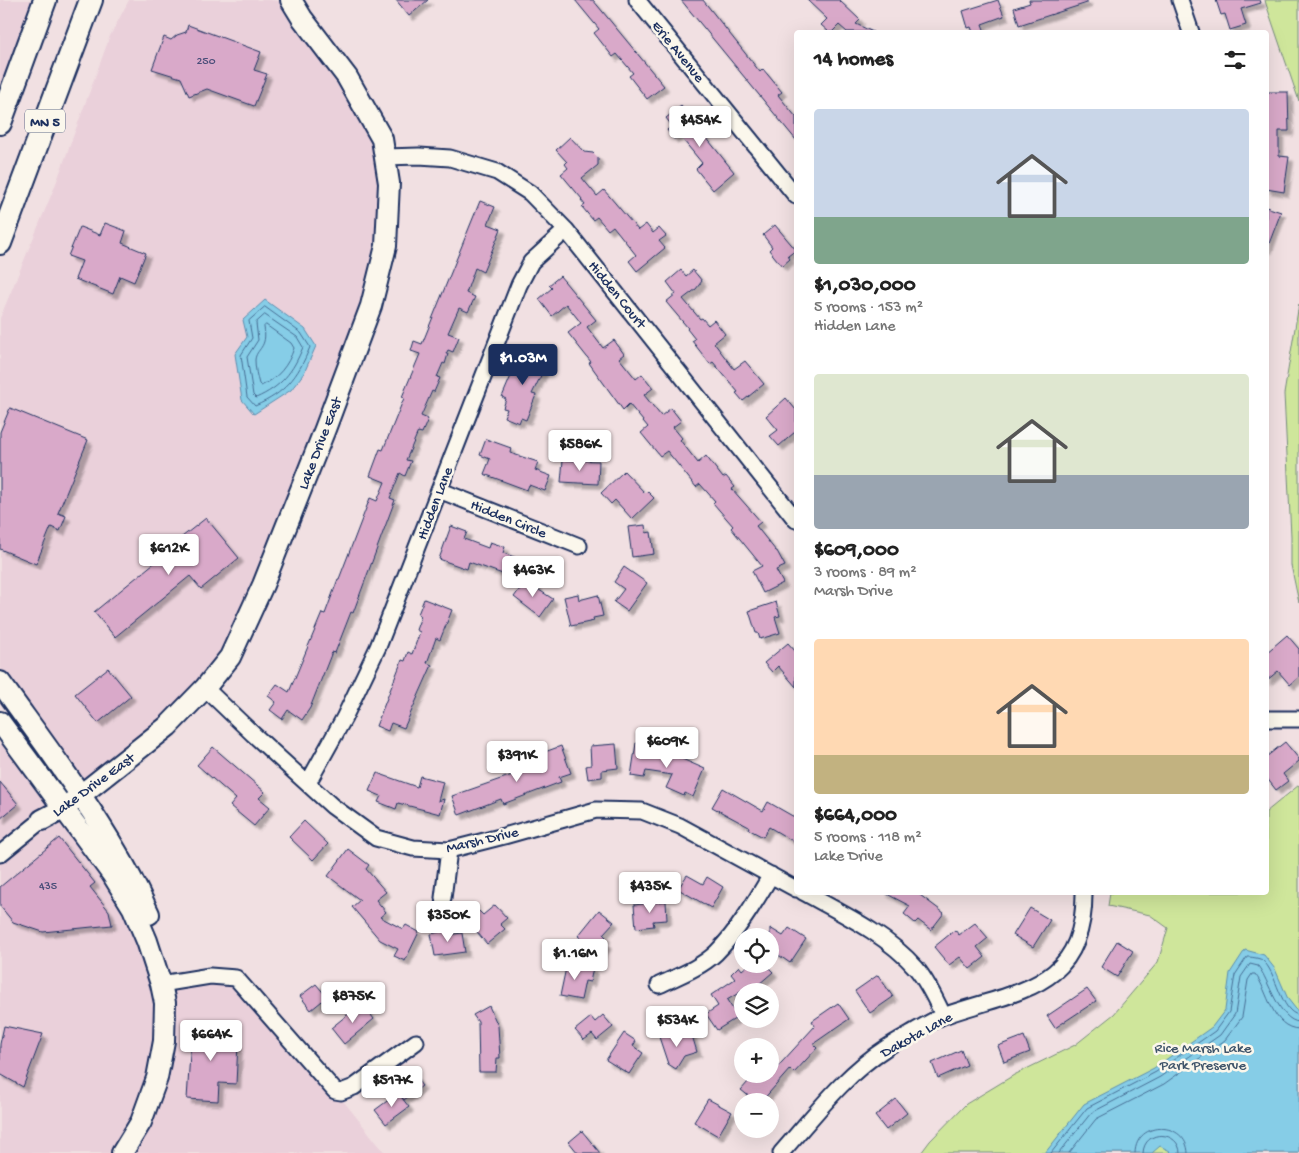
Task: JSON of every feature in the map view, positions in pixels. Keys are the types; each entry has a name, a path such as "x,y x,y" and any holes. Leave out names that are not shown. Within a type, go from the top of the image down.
{"main road":[{"name":"MN 5","path":"0,123 45,0"},
{"name":"MN 5","path":"0,243 91,0"}],"street":[{"name":"Lake Drive East","path":"42,820 63,809 168,726 206,688 230,657 263,585 322,437 371,306 386,246 389,183 382,139 347,77 302,18 291,0"},
{"name":"Erie Avenue","path":"637,0 794,194"},
{"path":"1180,0 1190,30"},
{"name":"Hidden Court","path":"385,157 419,156 450,158 497,172 530,193 566,230 794,517"},
{"name":"Hidden Lane","path":"308,783 344,718 378,647 519,285 531,262 566,230"},
{"name":"Hidden Circle","path":"439,490 579,546"},
{"path":"0,682 80,796 133,878 152,921 162,953 161,984"},
{"name":"Marsh Drive","path":"206,688 332,806 376,838 413,848 449,850 596,810 642,811 680,826 794,888"},
{"path":"1269,719 1299,719"},
{"path":"0,722 112,874 133,908 147,941 161,984 165,1003 164,1041 157,1078 141,1122 122,1153"},
{"path":"0,854 42,820"},
{"path":"443,898 449,850"},
{"path":"659,984 692,969 715,954 755,902 771,875"},
{"path":"808,895 893,946 917,970 943,1016"},
{"name":"Dakota Lane","path":"781,1153 840,1085 885,1049 943,1016 1005,997 1042,983 1069,958 1080,934 1084,895"},
{"path":"161,984 210,976 236,978 335,1091 341,1092 354,1087 416,1042"}],"shaded area":[{"path":"0,0 45,0 0,119"},
{"path":"129,0 270,0 293,3 382,142 387,240 271,565 194,700 80,796 0,682 0,318 55,186 110,36"},
{"path":"0,722 124,893 161,983 242,984 333,1088 385,1153 0,1153"}],"green space":[{"path":"1265,0 1299,0 1299,101 1266,4"},
{"path":"1299,304 1299,603 1291,565 1284,394"},
{"name":"Rice Marsh Lake Park Preserve","path":"1299,785 1299,1153 921,1153 966,1104 1014,1075 1075,1045 1114,1014 1158,962 1168,928 1150,915 1108,906 1110,895 1269,895 1269,810"}],"water":[{"path":"265,300 305,329 316,346 304,373 291,390 254,414 242,400 235,354 247,337 243,320"},
{"path":"1245,950 1264,955 1275,969 1288,999 1299,1013 1299,1153 1168,1153 1170,1151 1160,1146 1152,1153 1045,1153 1084,1104 1154,1068 1212,1027 1225,1010 1230,973"}],"building":[{"path":"396,0 428,0 409,16"},
{"path":"575,0 593,0 664,86 647,99 629,76 633,73 617,54 613,57 594,33 599,29"},
{"path":"681,0 703,0 760,72 763,69 782,92 778,95 794,115 794,138"},
{"path":"807,0 839,0 860,20 856,24 869,30 845,30 839,25 834,30 827,30 821,25 827,19"},
{"path":"998,0 1004,16 982,24 984,30 972,30 971,27 968,28 963,11"},
{"path":"1029,0 1087,0 1087,3 1019,25 1014,8 1030,3"},
{"path":"1216,0 1260,0 1261,3 1241,9 1246,25 1230,30 1225,14 1221,15"},
{"path":"188,25 261,52 254,70 267,74 254,106 207,89 189,96 181,78 152,69 164,37 171,40 177,35 186,32"},
{"path":"1269,92 1288,92 1289,131 1279,131 1279,156 1289,157 1284,192 1269,190"},
{"path":"681,106 734,172 713,190 696,169 702,163 679,135 674,139 667,130 672,126 666,118"},
{"path":"570,137 584,152 593,153 598,158 598,165 582,178 597,196 604,190 638,230 646,224 653,233 659,228 666,236 659,241 665,248 637,271 629,261 636,255 613,226 608,230 597,217 593,220 582,207 585,205 582,199 561,174 568,168 565,164 567,162 556,150"},
{"path":"480,201 495,207 488,224 501,229 483,272 475,268 466,293 475,297 468,312 459,308 448,333 459,337 453,352 448,350 446,354 448,354 445,364 443,363 437,377 440,378 421,416 428,419 422,433 418,432 406,460 411,461 405,476 400,473 390,498 395,500 353,613 351,612 335,653 332,652 310,708 302,720 288,710 282,719 270,710 276,702 268,696 277,684 289,692 322,613 325,614 370,498 377,501 385,482 370,476 380,449 383,450 420,354 411,351 414,341 422,344"},
{"path":"1269,208 1281,212 1269,244"},
{"path":"105,223 126,231 122,243 146,253 134,282 120,276 113,294 75,279 82,261 68,256 80,227 100,235"},
{"path":"775,225 794,248 794,252 788,256 790,259 782,266 769,250 772,247 763,235"},
{"path":"681,270 686,276 693,270 702,281 696,289 683,299 700,319 702,318 708,325 714,320 725,334 714,343 734,369 745,361 764,384 743,401 736,393 738,392 713,362 710,364 692,341 695,339 688,328 666,302 676,294 667,282"},
{"path":"560,276 596,320 587,327 603,348 614,340 624,354 619,358 636,379 642,374 653,388 644,395 661,416 671,408 681,421 673,427 682,438 680,440 698,463 706,456 723,478 726,476 735,487 732,489 761,522 756,526 777,551 785,566 776,570 783,583 763,593 752,571 762,566 731,528 733,526 713,503 715,501 700,484 696,487 667,451 660,456 641,433 648,427 629,404 623,410 589,363 591,362 568,333 581,323 566,304 552,316 539,299 552,288 549,285"},
{"path":"522,350 548,361 532,394 536,395 526,420 521,418 519,423 504,417 507,409 503,408 506,399 502,397"},
{"path":"786,398 794,408 794,433 779,446 770,436 778,430 766,416"},
{"path":"10,408 88,440 58,513 66,516 60,531 51,527 36,564 0,549 0,432"},
{"path":"486,439 511,448 510,453 538,462 535,470 551,476 545,491 529,485 527,490 484,474 490,459 480,455"},
{"path":"563,460 599,461 598,484 561,482"},
{"path":"624,471 645,493 647,491 654,498 632,519 615,500 611,504 601,493"},
{"path":"206,518 239,558 201,589 190,576 115,637 94,612"},
{"path":"645,525 646,533 651,532 654,554 632,557 628,527"},
{"path":"451,526 467,532 464,539 488,548 490,542 505,547 503,553 517,558 511,577 469,562 467,569 439,559"},
{"path":"624,567 647,583 627,611 614,602 624,589 614,582"},
{"path":"527,579 538,586 536,588 553,599 540,617 514,597"},
{"path":"578,594 579,600 598,595 603,616 593,618 594,621 571,626 564,597"},
{"path":"424,599 452,610 440,640 436,638 427,663 432,665 404,728 391,723 388,731 376,726 402,660 405,661 408,652 412,654 420,632 416,630 421,616 418,614"},
{"path":"776,602 780,616 775,617 780,633 760,639 758,633 756,633 749,611"},
{"path":"1287,635 1299,649 1299,677 1290,685 1278,671 1269,678 1269,650"},
{"path":"788,643 794,650 794,685 778,666 772,672 764,663"},
{"path":"108,668 131,696 98,723 75,694"},
{"path":"1285,742 1299,759 1283,774 1288,781 1276,790 1269,781 1269,755"},
{"path":"636,743 664,748 664,751 705,769 693,797 685,793 684,796 666,788 672,775 646,771 644,778 631,776"},
{"path":"616,744 618,768 602,770 602,777 588,779 586,766 591,765 590,746"},
{"path":"561,746 571,773 559,777 561,782 503,804 501,799 459,815 452,796 535,767 531,757"},
{"path":"213,747 265,792 259,798 270,807 254,826 230,806 236,799 197,765"},
{"path":"377,773 417,787 420,776 443,782 438,801 444,799 440,814 398,803 396,809 378,802 381,796 369,791"},
{"path":"0,782 18,804 0,819"},
{"path":"723,788 763,811 768,802 794,817 794,842 769,827 763,837 748,829 749,827 712,807"},
{"path":"304,821 328,844 313,860 289,837"},
{"path":"59,838 95,883 90,887 109,911 112,925 43,932 13,922 0,906 0,887"},
{"path":"348,849 369,865 366,869 386,892 376,900 386,912 380,917 403,929 406,925 419,932 405,961 394,956 398,949 380,940 352,907 360,900 328,876"},
{"path":"687,875 703,884 707,877 723,887 711,908 678,889"},
{"path":"889,895 920,895 944,913 931,930 918,920 915,923 904,914 910,906"},
{"path":"666,901 667,920 653,921 654,926 636,928 634,905"},
{"path":"495,905 507,918 500,924 505,929 487,944 468,921 479,911 483,915"},
{"path":"1030,908 1050,920 1033,947 1013,935"},
{"path":"599,910 614,922 603,934 606,937 602,941 607,945 596,959 585,950 589,945 578,936"},
{"path":"975,923 988,938 977,947 985,957 970,969 960,957 949,965 934,947 955,930 959,935"},
{"path":"789,928 806,939 790,963 779,955 779,934 783,936"},
{"path":"446,930 447,935 462,933 465,952 435,956 431,934"},
{"path":"1117,941 1133,951 1117,977 1101,967"},
{"path":"567,963 593,968 590,982 585,981 581,1000 560,996"},
{"path":"734,971 734,973 772,973 760,983 734,983 734,996 727,1000 734,1011 734,1019 717,1030 706,1014 718,1006 711,995 735,979 731,974"},
{"path":"878,975 893,997 870,1013 855,991"},
{"path":"316,984 327,997 311,1010 300,996"},
{"path":"1087,989 1096,1001 1055,1028 1047,1016"},
{"path":"362,1003 374,1019 344,1044 331,1028"},
{"path":"838,1003 849,1019 813,1044 817,1048 794,1073 790,1069 779,1082 779,1065 815,1026 812,1021"},
{"path":"489,1006 498,1026 500,1058 497,1058 496,1072 479,1072 478,1022 473,1015"},
{"path":"603,1015 613,1027 597,1040 592,1034 584,1040 575,1030 591,1017 595,1022"},
{"path":"192,1024 229,1026 228,1042 238,1043 236,1084 219,1083 218,1101 187,1099"},
{"path":"4,1026 43,1034 23,1087 0,1074 0,1044"},
{"path":"691,1032 697,1052 684,1056 676,1069 668,1064 659,1037 674,1033 675,1038"},
{"path":"624,1033 636,1041 633,1046 643,1053 629,1074 606,1060"},
{"path":"1024,1036 1030,1052 1004,1062 998,1046"},
{"path":"961,1050 967,1065 938,1078 932,1063"},
{"path":"412,1073 422,1086 404,1100 394,1087"},
{"path":"747,1083 778,1083 769,1093 745,1093 741,1090"},
{"path":"398,1093 409,1107 386,1124 375,1110"},
{"path":"708,1099 732,1112 718,1136 694,1122"},
{"path":"896,1099 907,1113 886,1130 875,1116"},
{"path":"582,1131 600,1153 578,1153 569,1142"}]}
